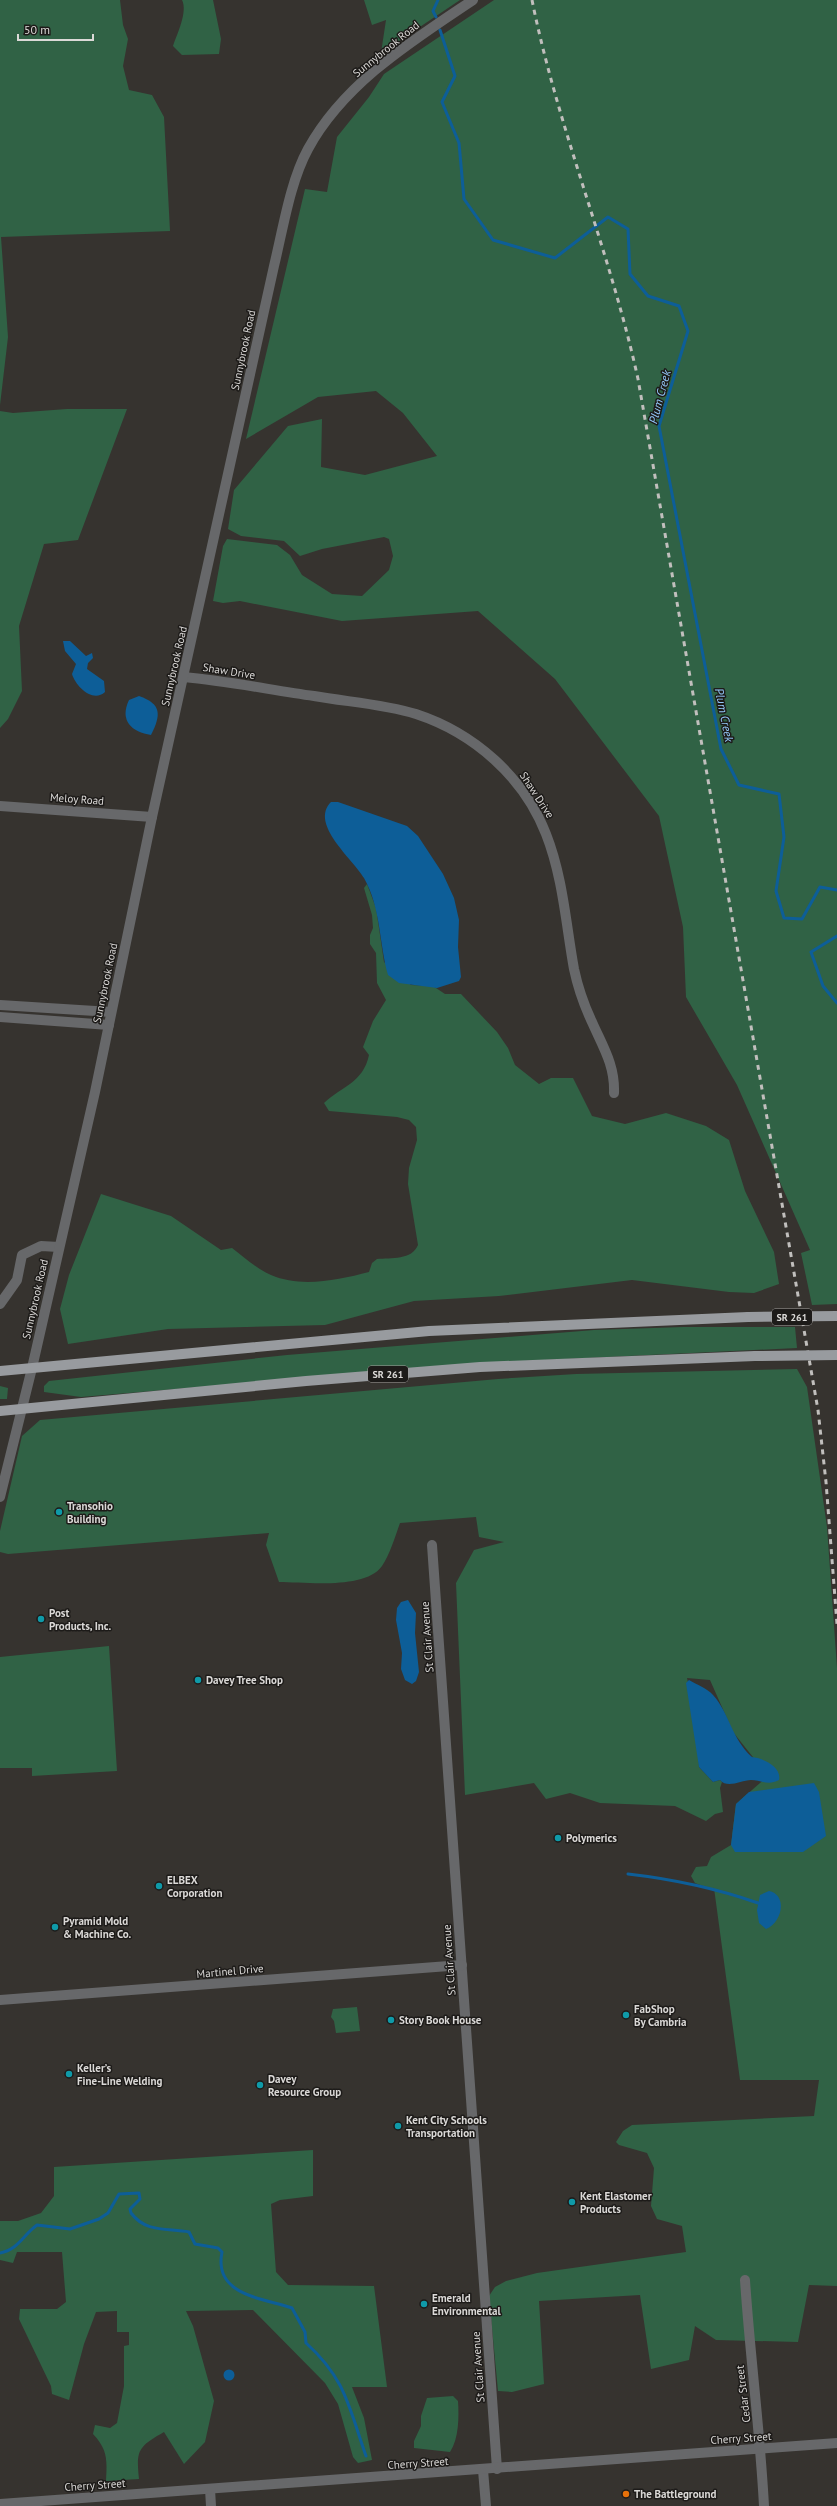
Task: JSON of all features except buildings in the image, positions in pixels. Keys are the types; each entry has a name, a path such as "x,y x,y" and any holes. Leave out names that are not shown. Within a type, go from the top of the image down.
{"main road":[{"name":"SR 261","path":"0,1371 429,1331 748,1317 837,1316"},
{"name":"SR 261","path":"0,1411 306,1381 480,1367 755,1356 837,1355"}],"street":[{"name":"Sunnybrook Road","path":"0,1496 32,1368 59,1247 152,817 274,266 302,162 324,124 374,71 434,26 473,0"},
{"name":"Shaw Drive","path":"184,677 385,707 415,714 449,727 473,742 496,761 515,780 531,804 550,845 577,981 585,1007 612,1063 614,1093"},
{"name":"Meloy Road","path":"0,806 152,817"},
{"path":"0,1005 111,1012"},
{"path":"0,1017 108,1025"},
{"path":"0,1304 17,1280 22,1255 41,1246 59,1247"},
{"name":"St Clair Avenue","path":"432,1545 497,2469"},
{"name":"Martinel Drive","path":"0,2000 462,1965"},
{"name":"Cedar Street","path":"745,2280 751,2365 761,2448 764,2506"},
{"name":"Cherry Street","path":"0,2504 497,2469 837,2443"},
{"path":"483,2470 486,2506"},
{"path":"210,2489 211,2506"}],"green space":[{"path":"0,0 120,0 123,25 128,39 123,66 129,90 152,95 164,117 170,231 1,237 8,337 0,405"},
{"path":"182,0 213,0 221,39 219,54 182,55 173,46 183,17 184,5"},
{"path":"364,0 460,0 381,53 386,20 372,25"},
{"path":"494,0 837,0 837,1304 812,1305 801,1253 810,1250 737,1085 686,997 683,927 659,816 555,679 478,611 342,621 240,601 223,603 213,601 223,546 227,539 277,545 290,555 302,575 332,594 362,596 389,570 393,556 389,539 384,537 322,549 300,556 284,541 241,536 228,529 234,490 288,426 322,419 321,467 365,475 437,456 403,413 376,391 318,397 246,439 305,189 327,192 337,137 369,97 384,74"},
{"path":"67,409 127,409 78,540 44,544 19,626 22,691 8,719 0,728 0,411 13,413"},
{"path":"367,884 376,908 384,962 411,985 433,986 445,994 461,994 497,1032 508,1048 515,1065 539,1084 551,1078 573,1078 592,1116 625,1124 666,1113 706,1126 729,1140 745,1191 774,1252 779,1284 754,1293 729,1292 632,1280 499,1296 414,1301 325,1325 168,1329 68,1344 60,1309 69,1275 101,1194 171,1216 221,1250 232,1248 256,1266 271,1275 283,1279 307,1282 345,1278 369,1272 372,1263 377,1259 406,1256 415,1250 418,1245 408,1184 409,1168 417,1140 416,1127 409,1120 397,1117 329,1111 324,1103 351,1083 362,1072 369,1055 363,1047 373,1021 386,1000 377,983 376,953 370,944 370,935 373,928 372,915 364,888"},
{"path":"683,1327 795,1327 797,1348 483,1363 81,1397 44,1392 44,1386 49,1381 287,1355 594,1330"},
{"path":"797,1369 807,1387 827,1527 837,1668 837,2286 809,2285 798,2342 716,2340 695,2326 689,2360 651,2369 640,2295 539,2301 544,2384 512,2392 498,2391 489,2296 495,2287 506,2281 537,2273 686,2252 682,2226 657,2219 651,2206 654,2168 647,2153 619,2145 616,2142 623,2131 632,2125 814,2116 819,2080 740,2080 714,1888 711,1889 695,1883 691,1876 696,1867 707,1866 711,1857 731,1845 736,1804 768,1776 733,1732 710,1680 687,1678 698,1724 699,1767 713,1782 720,1780 722,1782 720,1788 723,1812 715,1814 706,1821 675,1806 600,1803 570,1793 546,1799 534,1783 465,1795 456,1583 474,1550 504,1542 479,1537 476,1517 400,1523 382,1566 374,1574 349,1582 279,1582 266,1545 269,1533 8,1554 0,1552 0,1531 22,1436 40,1420 498,1379 576,1374"},
{"path":"0,1386 8,1388 7,1399 0,1399"},
{"path":"109,1646 117,1771 32,1776 32,1768 0,1768 0,1657"},
{"path":"357,2007 360,2031 336,2033 334,2021 331,2017 333,2009"},
{"path":"313,2150 313,2196 280,2200 271,2204 276,2272 288,2285 374,2286 387,2387 352,2387 364,2418 372,2460 358,2463 353,2457 338,2404 325,2383 253,2310 186,2311 193,2326 214,2401 205,2442 184,2464 164,2432 149,2442 141,2450 138,2462 139,2479 106,2481 106,2456 102,2445 93,2434 95,2425 110,2428 117,2423 124,2386 124,2346 129,2345 129,2332 117,2332 117,2311 96,2312 84,2344 69,2400 52,2394 51,2386 19,2319 20,2309 57,2309 66,2302 62,2252 17,2252 13,2263 0,2260 0,2221 18,2221 41,2213 54,2196 54,2167"},
{"path":"453,2396 458,2401 458,2420 457,2434 450,2452 414,2448 414,2441 421,2426 421,2416 427,2398"}],"water":[{"path":"63,641 70,641 86,656 92,653 93,658 88,663 87,669 104,681 105,692 95,696 90,695 77,684 72,674 76,664 65,651"},
{"path":"139,696 147,699 156,707 158,716 157,722 151,735 133,728 127,720 126,707 129,700"},
{"path":"331,802 338,802 407,826 418,836 443,874 454,898 459,920 458,947 461,977 459,981 437,988 399,983 388,975 377,913 370,889 359,870 335,841 325,820 326,811"},
{"path":"408,1600 416,1613 415,1633 419,1672 416,1681 412,1684 405,1680 401,1669 402,1653 396,1620 397,1608 401,1602"},
{"path":"689,1680 705,1688 713,1695 719,1702 739,1742 745,1750 752,1757 766,1761 775,1767 778,1771 779,1780 771,1783 755,1780 747,1780 731,1784 723,1783 720,1780 713,1782 699,1767 686,1683"},
{"path":"814,1783 819,1792 826,1836 803,1852 735,1852 731,1845 736,1804 749,1792"},
{"path":"769,1891 779,1898 781,1909 776,1921 772,1926 766,1929 759,1923 757,1910 760,1895"},
{"path":"229,2369 233,2371 235,2375 233,2379 229,2381 225,2379 223,2375 225,2371"}],"waterway":[{"name":"Plum Creek","path":"436,17 433,11 438,0"},
{"name":"Plum Creek","path":"440,30 455,76 442,102 459,143 464,199 493,240 555,258 608,217 628,229 630,274 648,296 679,306 688,331 659,426 721,749 739,785 779,794 784,837 776,891 784,918 802,919 820,887 837,890"},
{"name":"Plum Creek","path":"837,936 811,952 823,986 837,1003"},
{"path":"628,1874 693,1885 758,1903"},
{"path":"0,2253 12,2249 37,2225 70,2229 99,2219 108,2213 119,2194 139,2193 140,2199 130,2209 131,2213 143,2224 150,2227 189,2232 195,2244 218,2248 222,2252 221,2267 225,2278 233,2286 243,2293 292,2308 305,2332 306,2343 330,2369 345,2395 366,2456"}],"railway":[{"path":"532,0 556,96 613,284 638,379 818,1410 826,1482 837,1624"}],"place":[{"name":"Transohio Building","path":"59,1512"},
{"name":"Post Products, Inc.","path":"41,1619"},
{"name":"Davey Tree Shop","path":"198,1680"},
{"name":"Polymerics","path":"558,1838"},
{"name":"ELBEX Corporation","path":"159,1886"},
{"name":"Pyramid Mold & Machine Co.","path":"55,1927"},
{"name":"FabShop By Cambria","path":"626,2015"},
{"name":"Story Book House","path":"391,2020"},
{"name":"Keller’s Fine-Line Welding","path":"69,2074"},
{"name":"Davey Resource Group","path":"260,2085"},
{"name":"Kent City Schools Transportation","path":"398,2126"},
{"name":"Kent Elastomer Products","path":"572,2202"},
{"name":"Emerald Environmental","path":"424,2304"},
{"name":"The Battleground","path":"626,2494"}]}
